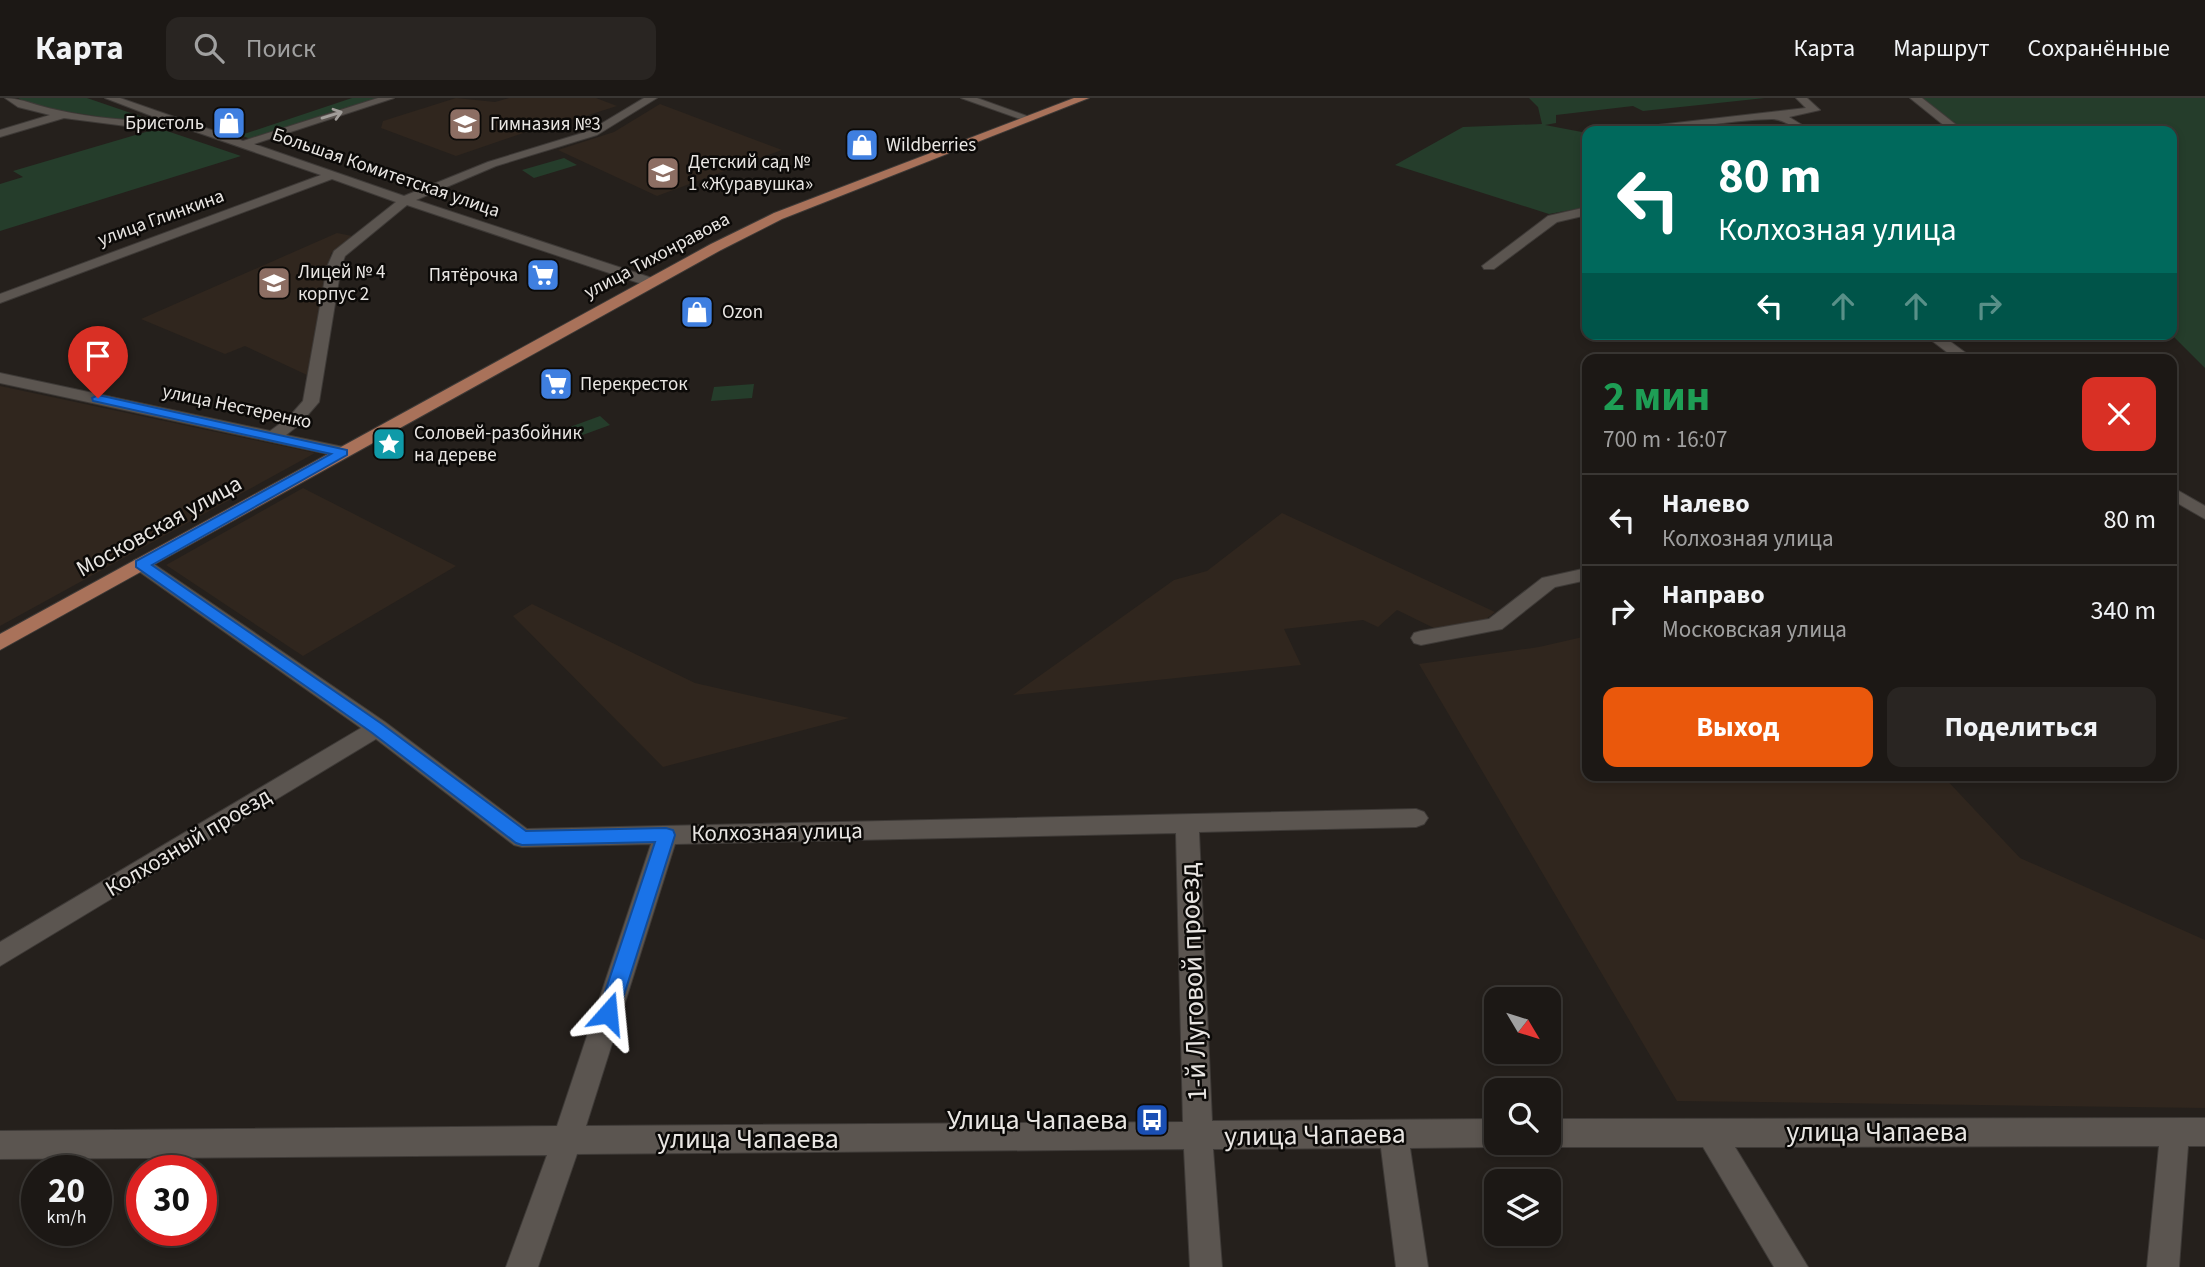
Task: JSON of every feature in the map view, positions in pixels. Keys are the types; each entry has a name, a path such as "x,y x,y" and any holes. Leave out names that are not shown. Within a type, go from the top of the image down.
{"main road":[{"name":"улица Тихонравова","path":"342,452 650,282 778,216 1084,98"},
{"name":"Московская улица","path":"0,643 342,452"}],"street":[{"path":"10,98 28,108 137,125 176,123"},
{"name":"Большая Комитетская улица","path":"110,98 176,123 335,174 650,282"},
{"path":"244,144 389,98"},
{"path":"273,437 294,421 311,402 334,267 339,254 406,200 492,164 593,133 652,98"},
{"path":"1678,126 1815,110 1801,98"},
{"path":"1915,98 1951,126"},
{"path":"968,99 1030,119"},
{"path":"0,134 65,114"},
{"path":"1778,115 1798,126"},
{"path":"220,136 246,128"},
{"name":"улица Глинкина","path":"0,299 335,174"},
{"path":"1489,266 1553,219 1582,212"},
{"path":"1939,340 1960,354"},
{"name":"улица Нестеренко","path":"0,378 342,452"},
{"path":"2177,495 2205,514"},
{"name":"Колхозная улица","path":"141,564 377,728 522,838 1416,818"},
{"path":"1421,638 1474,631 1495,624 1549,582 1582,575"},
{"name":"Колхозный проезд","path":"0,955 377,728"},
{"name":"1-й Луговой проезд","path":"1187,823 1198,1136 1206,1267"},
{"path":"522,1267 567,1141 666,835"},
{"path":"1710,1132 1792,1267"},
{"path":"2163,1267 2175,1132"},
{"name":"улица Чапаева","path":"1561,1133 2205,1132"},
{"name":"улица Чапаева","path":"0,1146 1484,1133"},
{"path":"1394,1134 1412,1267"}],"shaded area":[{"name":"Гимназия №3","path":"456,98 495,102 509,98 596,98 617,106 576,119 558,121 456,156 381,128 383,121"},
{"name":"Детский сад № 1 «Журавушка»","path":"660,104 782,150 657,196 558,150 614,132"},
{"name":"Лицей № 4 корпус 2","path":"337,233 357,237 331,253 307,375 245,346 225,354 141,319"},
{"path":"0,386 315,453 0,626"},
{"path":"303,488 456,566 303,656 166,565"},
{"path":"1282,513 1495,612 1481,623 1436,629 1397,610 1378,627 1363,620 1284,629 1301,665 1013,695 1174,580 1207,571"},
{"path":"532,604 695,683 849,718 663,767 513,616"},
{"path":"1582,637 1582,781 1948,781 2020,858 2205,940 2205,1108 1677,1101 1419,664 1539,647"}],"green space":[{"path":"18,98 87,98 160,123 140,123 31,106"},
{"path":"352,98 382,98 250,139 241,135"},
{"path":"1529,98 1765,98 1643,111 1633,106 1556,115 1556,123 1545,125 1582,132 1582,208 1549,214 1395,165 1463,127 1542,124 1538,107"},
{"path":"1920,98 2205,98 2205,368 2177,340 2177,126 1956,126"},
{"path":"149,131 167,131 241,156 0,231 0,184 23,177 13,171"},
{"path":"564,158 577,165 534,178 522,170"},
{"path":"754,384 752,398 711,401 714,387"},
{"path":"600,416 610,425 569,440 559,431"}],"place":[{"name":"Бристоль","path":"229,123"},
{"name":"Гимназия №3","path":"465,124"},
{"name":"Wildberries","path":"862,145"},
{"name":"Детский сад № 1 «Журавушка»","path":"663,173"},
{"name":"Пятёрочка","path":"543,275"},
{"name":"Лицей № 4 корпус 2","path":"274,283"},
{"name":"Ozon","path":"697,312"},
{"name":"Перекресток","path":"556,384"},
{"name":"Соловей-разбойник на дереве","path":"389,444"},
{"name":"Улица Чапаева","path":"1152,1120"}],"route":[{"path":"98,398 342,452 141,564 377,728 522,838 666,835 608,1013"}]}
